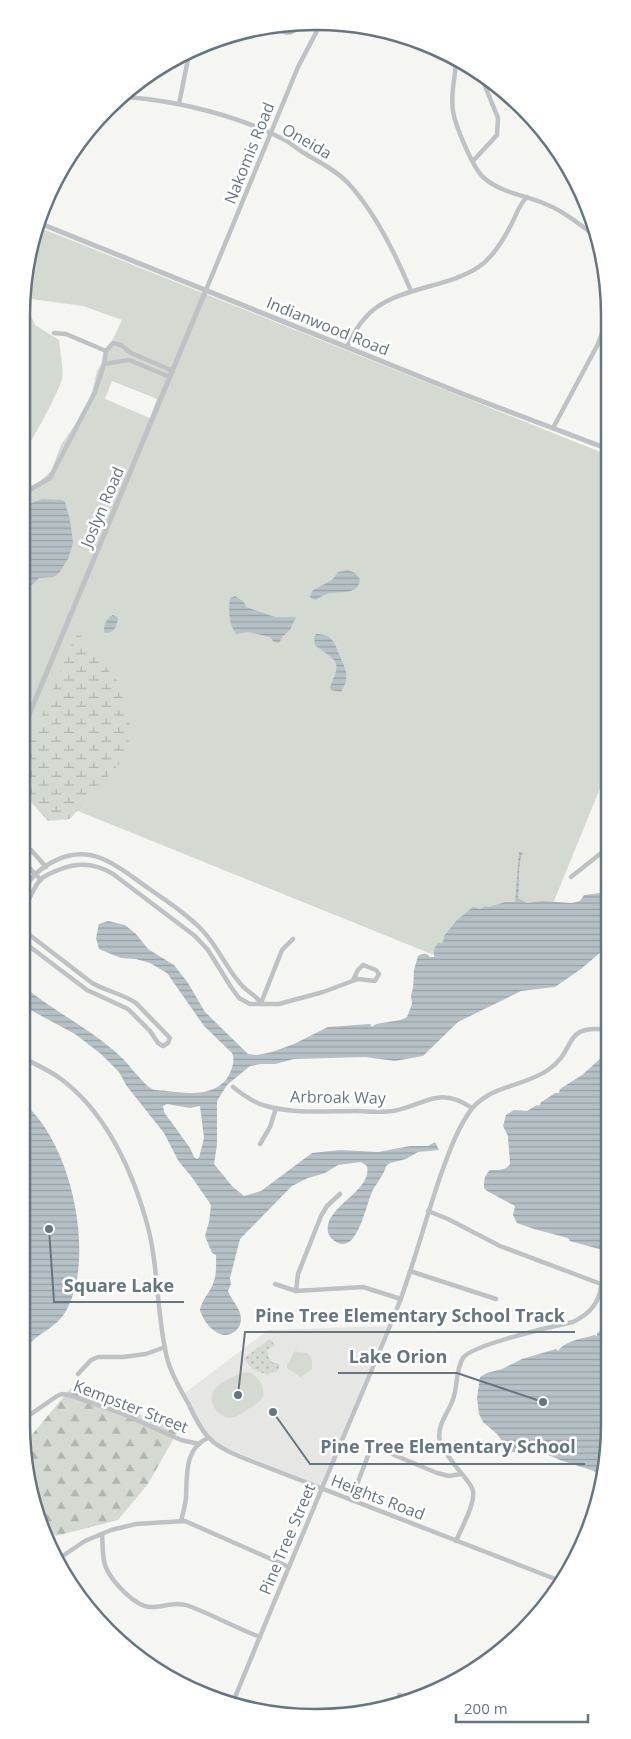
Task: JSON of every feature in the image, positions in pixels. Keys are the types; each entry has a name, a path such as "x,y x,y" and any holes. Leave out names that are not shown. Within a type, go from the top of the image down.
{"street":[{"name":"Nakomis Road","path":"206,290 298,67 317,30"},
{"path":"178,104 188,60"},
{"path":"455,66 452,90 453,111 472,161 482,177 498,187 558,210 588,231"},
{"path":"472,161 497,135 498,118 485,86"},
{"name":"Oneida","path":"131,98 178,104 233,120 285,141 324,164 348,183 391,245 411,292"},
{"path":"515,193 520,205"},
{"path":"346,347 366,316 385,303 411,292 455,279 482,265 500,245 520,205 527,197"},
{"name":"Indianwood Road","path":"45,225 463,394 601,446"},
{"name":"Joslyn Road","path":"30,712 206,290"},
{"path":"54,333 66,334 106,351"},
{"path":"553,428 601,336"},
{"path":"30,490 50,478 90,404 104,364 106,351 113,343 121,345 131,353 173,371"},
{"path":"104,364 129,360 170,378"},
{"path":"30,850 49,873"},
{"path":"30,880 45,866 58,859 83,854 102,858 168,902 202,929 215,944 238,982 257,998 260,1003"},
{"path":"571,877 601,854"},
{"path":"30,898 41,880 49,873 70,865 83,864 103,868 114,874 195,936 208,950 239,998 250,1004 279,1004 323,992 353,980 376,981 379,974 373,968 364,965 358,970 353,980"},
{"path":"30,869 41,880"},
{"path":"30,936 100,988 130,999 142,1008 170,1038 168,1043 163,1046 158,1043 150,1031 128,1009 87,990 30,947"},
{"path":"260,1003 282,950 293,939"},
{"path":"150,1031 157,1026"},
{"path":"472,1108 486,1095 535,1078 547,1071 564,1056 570,1042 584,1029 601,1029"},
{"name":"Heights Road","path":"30,1062 61,1079 81,1098 104,1126 129,1172 140,1199 150,1237 168,1360 196,1420 208,1438 225,1450 555,1579"},
{"name":"Arbroak Way","path":"234,1087 256,1102 276,1108 386,1111 406,1108 426,1100 444,1097 462,1101 472,1108"},
{"path":"260,1144 270,1127 276,1108"},
{"name":"Pine Tree Street","path":"235,1697 401,1299 428,1211 451,1146 472,1108"},
{"path":"296,1291 298,1274 324,1210 340,1194"},
{"path":"428,1211 448,1219 500,1246 601,1284 596,1304 590,1312 573,1322 483,1347 467,1353 464,1357 456,1393 438,1435 440,1444 460,1474 472,1487 474,1493 470,1508 456,1541"},
{"path":"410,1271 496,1299"},
{"path":"275,1284 296,1291 363,1287 401,1299"},
{"path":"78,1374 91,1360 98,1357 146,1354 165,1347"},
{"name":"Kempster Street","path":"30,1415 57,1396 69,1394 123,1414 181,1440 199,1444 208,1438"},
{"path":"181,1521 186,1500 188,1464 190,1457 199,1444"},
{"path":"351,1500 368,1453 372,1448 437,1473 449,1476 460,1474"},
{"path":"62,1556 81,1544 102,1534 134,1524 185,1521 289,1567"},
{"path":"102,1534 104,1562 107,1570 126,1593 139,1604 150,1607 180,1604 189,1606 260,1637"}],"shaded area":[{"path":"297,31 291,34 278,32"},
{"path":"42,499 62,500 65,502 73,543 68,559 59,573 54,577 39,578 30,586 30,504"},
{"path":"348,570 355,573 360,579 356,588 352,591 327,594 316,600 311,598 313,590 332,580 338,572"},
{"path":"235,596 244,602 246,607 275,617 296,617 290,630 279,643 274,642 270,637 249,632 236,634 230,621 229,612 230,598"},
{"path":"113,615 118,618 116,626 111,632 106,633 104,632 104,627"},
{"path":"316,634 325,635 334,642 346,673 346,681 341,692 331,690 330,687 337,666 332,658 315,645 314,638"},
{"path":"519,852 523,853 519,868 518,898 527,903 542,901 572,903 580,901 584,895 601,893 601,952 555,987 521,991 458,1022 423,1056 395,1061 365,1057 294,1059 275,1064 250,1066 227,1085 217,1101 217,1145 214,1164 232,1186 244,1196 261,1191 312,1153 340,1150 378,1152 410,1146 428,1146 435,1142 439,1150 418,1152 406,1159 390,1163 386,1166 371,1194 357,1233 345,1244 333,1240 328,1232 328,1223 340,1207 363,1183 367,1175 367,1166 361,1162 338,1165 325,1173 308,1178 292,1186 240,1239 228,1291 241,1315 239,1327 229,1334 223,1335 213,1330 205,1321 200,1310 213,1284 216,1273 216,1255 212,1253 205,1236 211,1205 179,1162 164,1133 126,1085 119,1072 101,1054 75,1034 30,1010 30,992 108,1046 152,1089 189,1093 205,1092 212,1090 225,1081 233,1063 232,1053 204,1026 167,973 150,963 136,959 121,958 99,949 96,938 99,924 108,921 125,925 136,934 148,949 174,965 188,983 205,1012 248,1054 257,1055 294,1044 328,1027 370,1024 372,1027 407,1017 412,1004 411,995 414,970 418,956 425,954 434,957 434,949 438,943 443,943 444,936 457,920 473,907 480,909 485,906 489,907 505,902 515,902","holes":["167,1104 190,1108 200,1106 204,1138 199,1158 197,1159 164,1112 163,1106"]},
{"path":"601,1058 601,1250 517,1223 513,1215 515,1206 484,1188 485,1176 490,1170 504,1169 510,1164 508,1136 503,1126 506,1115 514,1110 527,1111 538,1106 582,1075"},
{"path":"30,1110 39,1119 53,1142 65,1169 74,1199 79,1259 75,1286 67,1309 59,1321 30,1343"},
{"path":"387,1326 321,1486 221,1446 204,1431 185,1393 268,1330"},
{"path":"601,1331 601,1424 597,1474 594,1471 541,1452 512,1452 509,1456 510,1452 497,1434 483,1422 479,1414 477,1398 480,1377 522,1359 556,1349 558,1351 565,1344 594,1335 597,1336 597,1333"}],"green space":[{"path":"44,229 601,452 601,786 518,989 30,792 30,486 40,481 51,471 61,445 91,396 103,356 122,320 83,306 31,299 35,260","holes":["112,381 157,399 150,418 105,399"]},
{"path":"30,313 35,325 59,340 62,366 60,385 30,442"},
{"path":"77,631 118,682 130,724 128,754 70,819 48,821 30,801 30,744"},
{"path":"270,1339 275,1345 267,1351 269,1358 273,1363 278,1363 280,1366 277,1372 272,1372 268,1375 252,1369 244,1358"},
{"path":"298,1344 295,1352 307,1353 312,1359 312,1369 301,1377 308,1382 287,1368"},
{"path":"245,1372 259,1380 263,1388 263,1397 238,1416 224,1416 213,1405 212,1394 220,1384"},
{"path":"71,1388 179,1429 148,1484 118,1520 56,1536 52,1533 45,1515 35,1479 31,1436"}],"place":[{"name":"Square Lake","path":"49,1229"},
{"name":"Pine Tree Elementary School Track","path":"238,1395"},
{"name":"Lake Orion","path":"543,1402"},
{"name":"Pine Tree Elementary School","path":"273,1412"}]}
